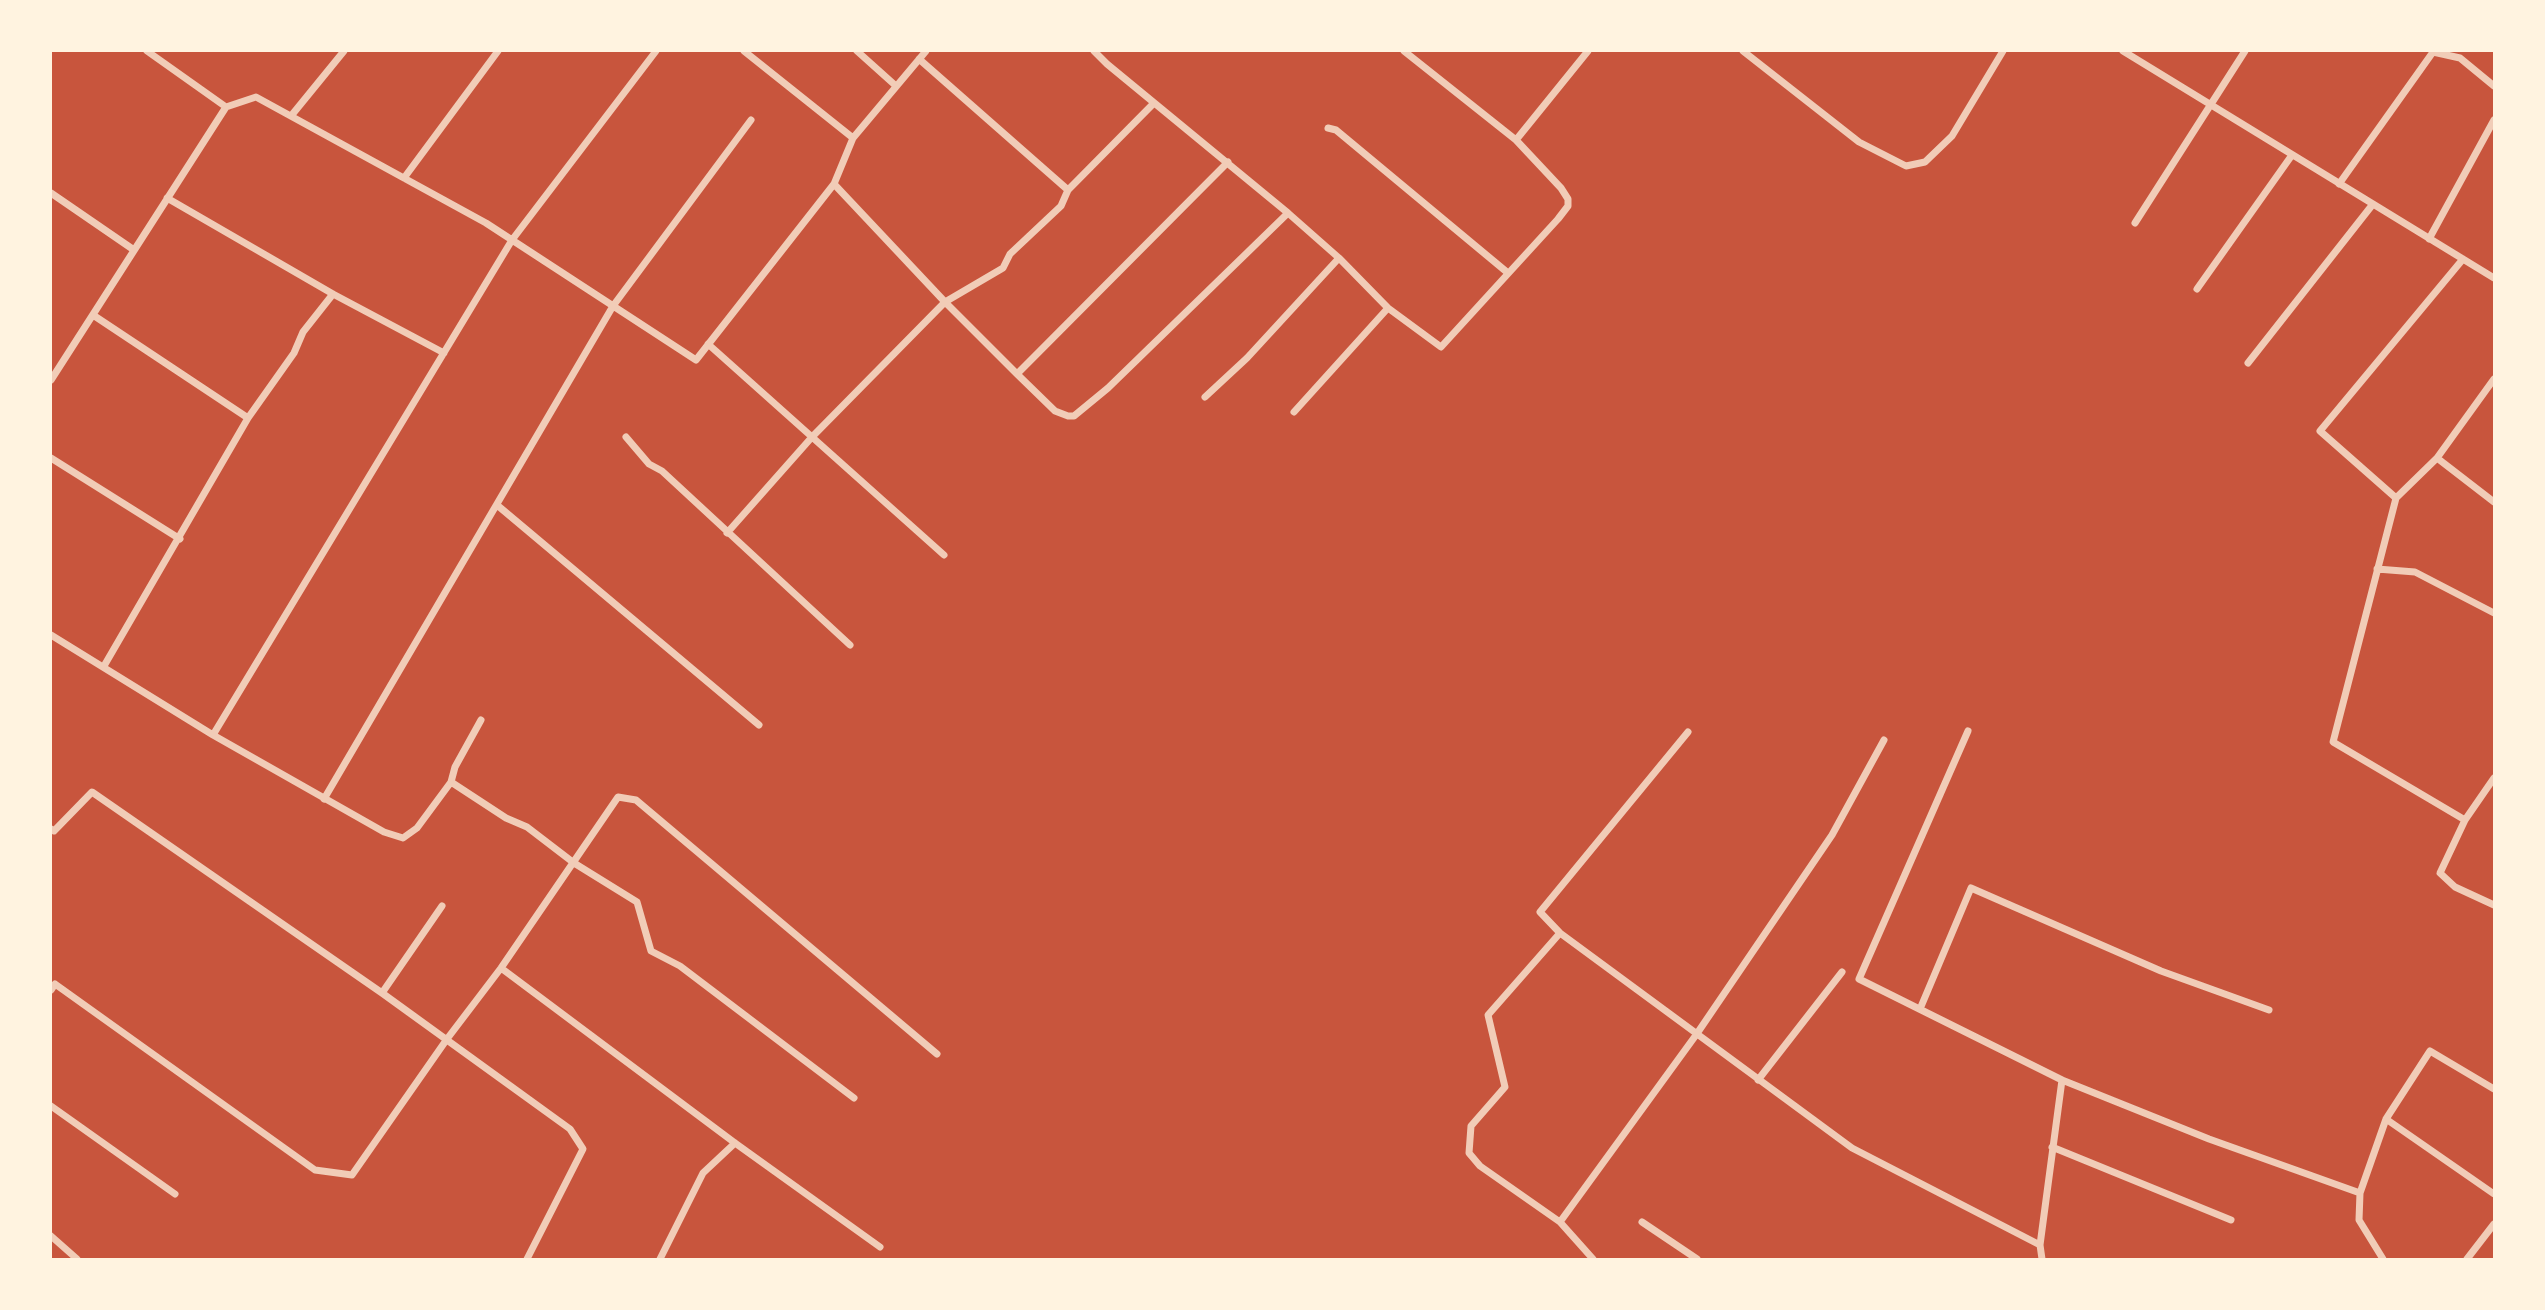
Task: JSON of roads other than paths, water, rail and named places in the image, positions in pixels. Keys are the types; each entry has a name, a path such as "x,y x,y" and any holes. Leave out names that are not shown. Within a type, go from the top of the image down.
{"street":[{"path":"149,51 226,107"},
{"path":"291,116 344,51"},
{"path":"404,178 498,51"},
{"path":"213,735 512,240 656,51"},
{"path":"744,51 853,138"},
{"path":"857,51 896,86"},
{"path":"51,380 226,107 256,97 486,223 696,360 834,184 853,138 926,51"},
{"path":"1094,51 1288,213 1339,258 1388,308 1441,347 1568,206 1568,199 1516,139 1404,51"},
{"path":"1516,139 1588,51"},
{"path":"1743,51 1859,142 1906,166 1925,162 1952,136 2003,51"},
{"path":"2134,223 2245,51"},
{"path":"2129,52 2494,278"},
{"path":"2339,184 2432,52 2460,58 2494,86"},
{"path":"919,59 1068,190"},
{"path":"727,533 812,438 945,302 1003,268 1010,254 1061,206 1068,190 1154,103"},
{"path":"324,799 613,306 751,120"},
{"path":"2429,239 2494,120"},
{"path":"1328,128 1336,130 1508,273"},
{"path":"2197,289 2292,155"},
{"path":"1017,374 1228,162"},
{"path":"834,184 945,302 1055,411 1074,416 1108,388 1288,213"},
{"path":"51,193 134,250"},
{"path":"167,198 334,294 444,353"},
{"path":"2248,363 2309,289 2373,204"},
{"path":"1205,397 1247,358 1339,258"},
{"path":"2396,498 2320,431 2463,259"},
{"path":"104,666 248,418 294,354 303,332 334,294"},
{"path":"1294,412 1388,308"},
{"path":"93,315 248,418"},
{"path":"708,344 944,555"},
{"path":"2465,820 2333,742 2396,498 2437,458 2494,379"},
{"path":"626,438 649,464 662,471 850,645"},
{"path":"51,458 180,539"},
{"path":"2437,458 2494,502"},
{"path":"497,505 759,725"},
{"path":"2377,569 2415,572 2494,613"},
{"path":"51,635 213,735 384,832 402,838 417,828 451,782 455,766 481,720"},
{"path":"1968,731 1859,979 2062,1080 2209,1139 2360,1193"},
{"path":"1688,732 1540,912 1560,933 1852,1148 2040,1245"},
{"path":"1560,1222 1696,1035 1832,835 1884,740"},
{"path":"2494,778 2465,820 2440,873 2455,887 2494,905"},
{"path":"451,782 506,818 527,827 574,863 636,902 651,951 681,966 854,1098"},
{"path":"51,828 54,831 92,792 382,993 570,1129 583,1149 527,1259"},
{"path":"51,990 55,984 314,1170 352,1175 447,1039 501,968 618,797 636,800 937,1054"},
{"path":"1920,1009 1971,888 2161,971 2269,1010"},
{"path":"382,993 442,906"},
{"path":"1560,933 1488,1015 1505,1087 1471,1126 1469,1153 1480,1166 1560,1222 1593,1259"},
{"path":"501,968 880,1247"},
{"path":"1758,1080 1842,972"},
{"path":"2383,1259 2359,1220 2360,1193 2386,1119 2430,1051 2494,1089"},
{"path":"2042,1259 2040,1245 2062,1080"},
{"path":"51,1106 175,1194"},
{"path":"2386,1119 2494,1194"},
{"path":"660,1259 703,1173 736,1143"},
{"path":"2052,1147 2231,1220"},
{"path":"1642,1222 1697,1259"},
{"path":"2467,1259 2494,1224"},
{"path":"51,1236 77,1259"}]}
